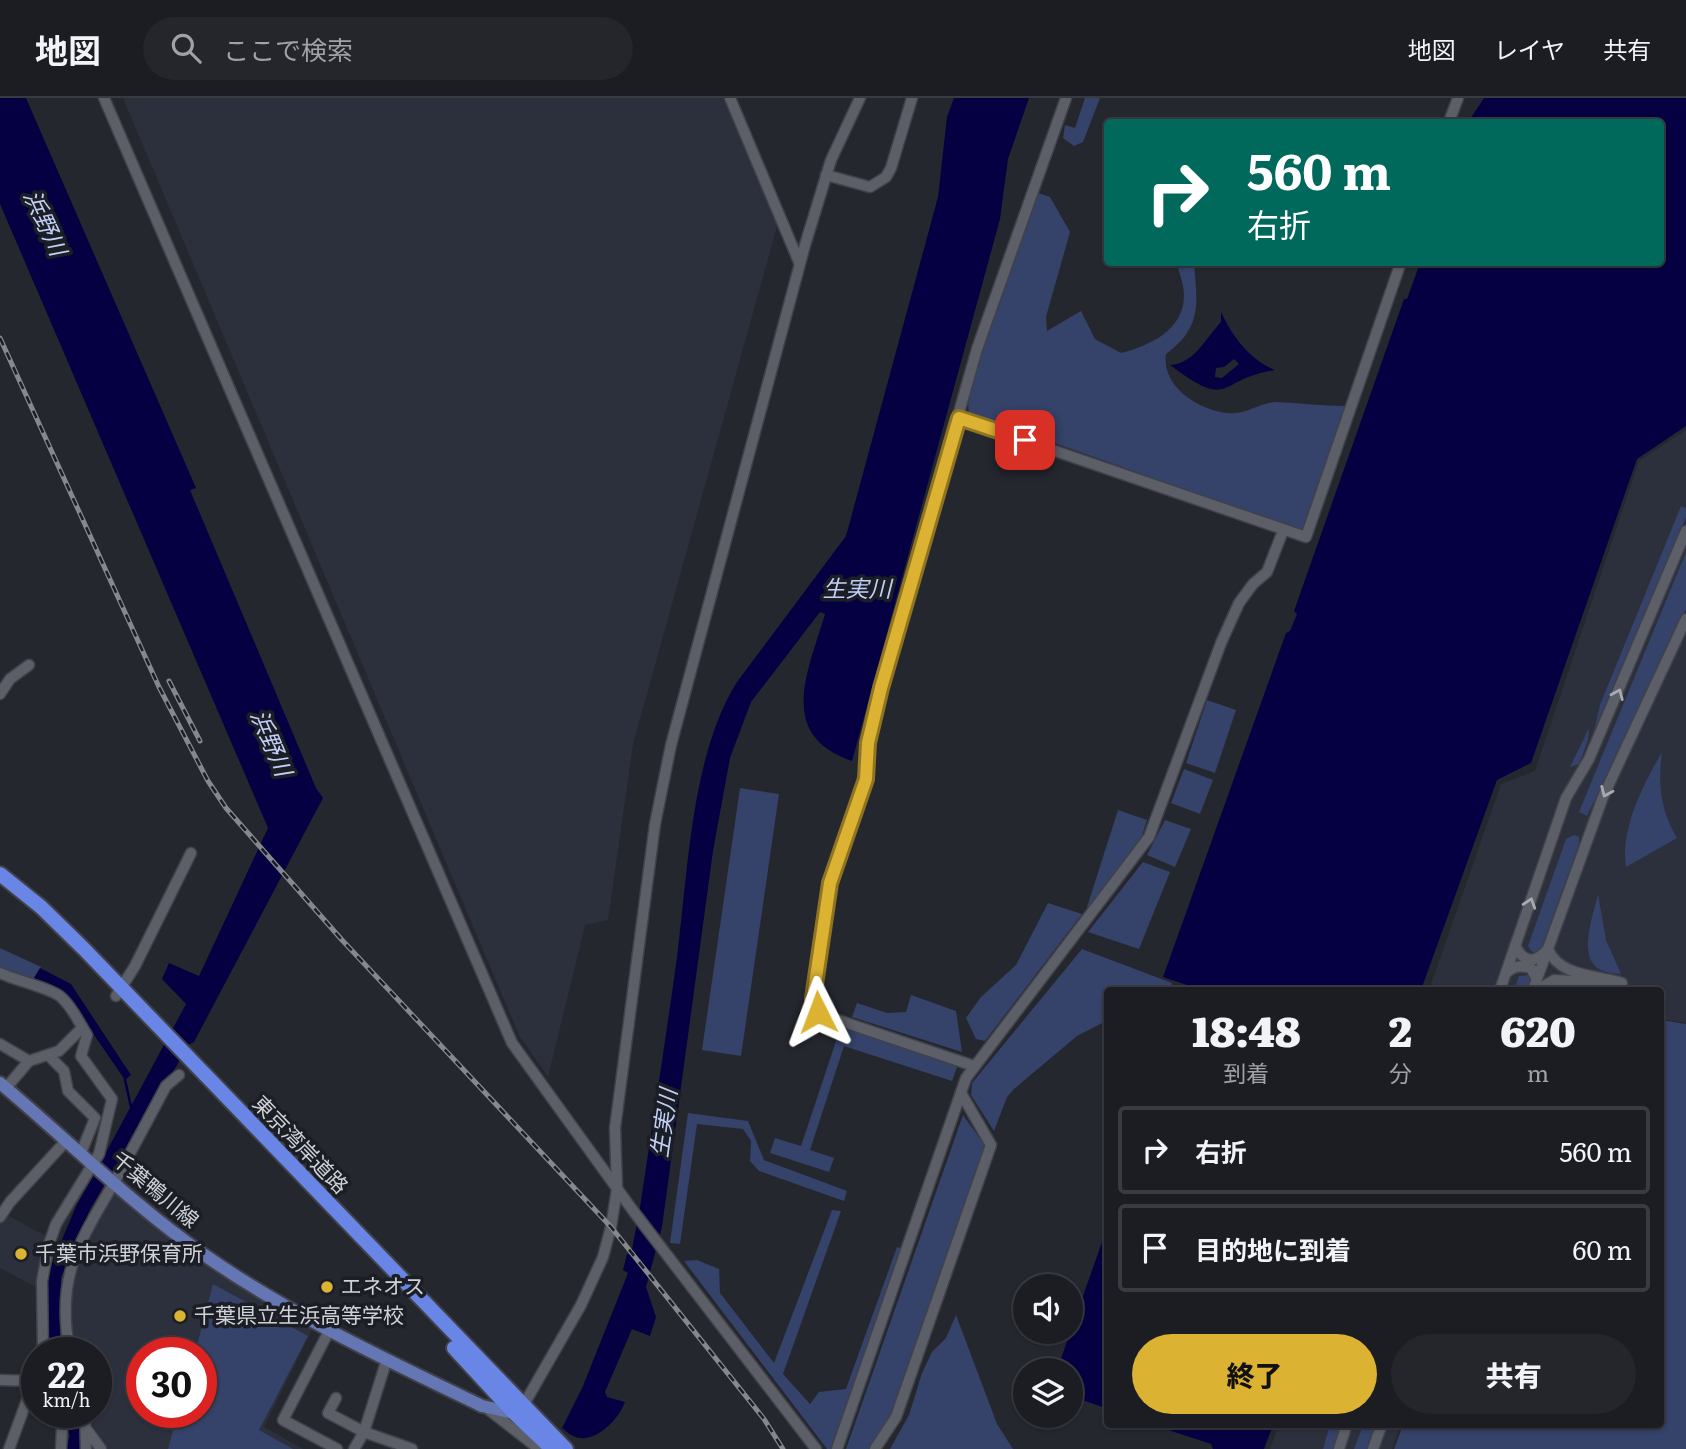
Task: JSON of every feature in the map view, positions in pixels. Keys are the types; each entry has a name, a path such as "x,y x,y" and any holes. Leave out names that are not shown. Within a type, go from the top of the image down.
{"highway":[{"name":"東京湾岸道路","path":"0,874 41,907 118,993"},
{"name":"東京湾岸道路","path":"0,885 50,928 163,1038 182,1064 518,1410 548,1445 566,1449"}],"main road":[{"name":"千葉鴨川線","path":"3,1086 201,1253 329,1331 482,1406 518,1410"}],"street":[{"path":"104,98 512,1043 634,1212 816,1449"},
{"path":"730,98 800,263"},
{"path":"518,1410 581,1305 603,1257 617,1189 615,1128 655,824 671,745 800,263 826,175 860,98"},
{"path":"826,175 870,187 886,177 912,98"},
{"path":"974,1066 822,1015 818,1012 813,998 830,883 866,779 868,743 881,688 977,349 1066,98"},
{"path":"1450,119 1458,98"},
{"path":"959,418 1306,537 1400,266"},
{"path":"836,1449 966,1079 1149,837 1221,643 1239,603 1253,584 1267,572 1283,531"},
{"path":"1501,987 1566,798 1594,747 1686,531"},
{"path":"1536,987 1603,797 1686,619"},
{"path":"0,694 10,679 29,665"},
{"path":"118,993 191,853"},
{"path":"1516,945 1521,957 1527,960 1538,958 1548,949"},
{"path":"1541,987 1554,980 1622,983 1566,969 1556,963 1548,949"},
{"path":"1506,974 1517,966 1524,966 1531,968 1537,979"},
{"path":"0,973 30,986 56,993 69,1005 87,1035 81,1056 112,1099 103,1143 56,1224 49,1244 42,1281 43,1337"},
{"path":"3,1086 29,1061 59,1051 82,1028"},
{"path":"0,1044 29,1061"},
{"path":"48,1055 64,1071 68,1091 95,1118 81,1153"},
{"path":"69,1337 66,1309 69,1275 77,1245 166,1086 182,1064"},
{"path":"875,1449 896,1417 991,1146 961,1093"},
{"path":"0,1217 5,1201 66,1141"},
{"path":"329,1331 283,1420 337,1449"},
{"path":"354,1449 364,1432 387,1359"},
{"path":"0,1380 21,1381"},
{"path":"336,1398 328,1413 364,1432 412,1449"},
{"path":"482,1406 548,1445"},
{"path":"9,1449 21,1419"},
{"path":"61,1449 62,1428"},
{"path":"86,1449 88,1428"},
{"path":"1339,1449 1346,1428"},
{"path":"1373,1449 1381,1428"},
{"path":"88,1431 101,1449"}],"shaded area":[{"path":"123,98 723,98 778,223 633,744 608,920 585,925 548,1077 519,1035"},
{"path":"1085,98 1100,98 1083,142 1074,146 1063,138 1065,125 1075,128"},
{"path":"1038,193 1050,197 1070,232 1046,317 1047,331 1081,311 1095,339 1121,353 1154,340 1172,327 1183,307 1184,295 1178,266 1194,266 1196,302 1192,324 1178,344 1166,354 1166,366 1170,376 1184,395 1206,407 1229,413 1276,402 1346,406 1303,531 969,413 969,397 975,372"},
{"path":"1686,430 1686,1023 1664,1019 1664,987 1430,987 1501,784 1535,771 1639,461"},
{"path":"1681,506 1686,508 1686,517 1594,731 1600,705"},
{"path":"1686,552 1686,609 1587,816 1579,812"},
{"path":"1207,700 1236,710 1215,773 1186,763"},
{"path":"1589,728 1588,740 1579,764 1570,767"},
{"path":"1662,752 1662,796 1667,817 1677,838 1626,867 1626,838 1630,823 1641,793"},
{"path":"1184,769 1213,780 1200,814 1171,803"},
{"path":"740,788 779,794 741,1056 702,1050"},
{"path":"1118,810 1147,820 1140,842 1093,908 1087,907"},
{"path":"1165,820 1191,829 1175,867 1147,855"},
{"path":"1574,835 1579,837 1579,844 1541,949 1536,953 1528,946 1566,839"},
{"path":"1143,862 1170,872 1139,949 1088,932"},
{"path":"1598,894 1606,940 1621,974 1599,969 1592,963 1589,954 1589,934"},
{"path":"1048,903 1082,914 985,1041 976,1039 966,1018 981,997 1016,965"},
{"path":"0,948 41,967 32,981 0,968"},
{"path":"1082,949 1172,983 1171,987 1104,987 1104,1022 1077,1036 1014,1089 1007,1097 994,1131 971,1095 972,1083"},
{"path":"1528,975 1532,979 1530,987 1515,987 1519,976"},
{"path":"911,995 956,1011 962,1052 852,1017 857,1003 887,1013 906,1012"},
{"path":"1664,1020 1686,1024 1686,1449 1394,1449 1402,1428 1664,1428"},
{"path":"841,1026 958,1064 952,1081 844,1046 810,1150 834,1158 829,1172 770,1153 775,1138 801,1146"},
{"path":"688,1113 748,1121 764,1160 847,1191 844,1201 759,1171 750,1161 751,1141 743,1129 697,1124 680,1244 670,1243"},
{"path":"963,1115 986,1147 890,1419 870,1449 846,1449"},
{"name":"千葉県立生浜高等学校","path":"116,1189 181,1244 249,1292 313,1328 264,1427 303,1449 108,1449 95,1428 112,1428 112,1337 71,1337 68,1304 74,1265 85,1236"},
{"path":"832,1210 841,1211 783,1374 810,1404 819,1392 846,1389 897,1247 903,1249 833,1449 827,1449 684,1261 697,1260 719,1269 720,1293 774,1363"},
{"name":"千葉市浜野保育所","path":"9,1216 44,1235 46,1241 36,1287 0,1268 0,1223 3,1217"},
{"path":"213,1284 308,1336 259,1430 293,1449 168,1449 174,1428 217,1428 217,1337 199,1337"},
{"path":"956,1315 997,1424 1013,1449 890,1449 909,1415 922,1373 932,1352 946,1338"},
{"path":"1278,1428 1400,1428 1392,1449 1270,1449"},
{"path":"1329,1428 1340,1428 1333,1449 1323,1449"},
{"path":"1362,1428 1379,1428 1372,1449 1354,1449"}],"water":[{"path":"0,98 26,98 196,488 190,490 316,788 323,798 194,1042 188,1045 118,1172 103,1158 186,1004 162,979 169,963 199,976 268,828 0,204"},
{"name":"生実川","path":"954,98 1029,98 1008,159 1000,219 852,761 828,750 813,735 806,718 806,679 825,614 820,612 751,702 730,758 713,851 662,1227 646,1287 656,1317 650,1336 632,1329 605,1392 607,1397 625,1402 618,1415 607,1428 594,1436 577,1437 562,1428 583,1386 628,1273 623,1270 627,1254 631,1255 641,1201 677,957 694,815 710,744 722,711 737,682 846,536 938,197 947,117"},
{"path":"1484,98 1686,98 1686,426 1637,459 1531,763 1497,780 1422,987 1190,987 1163,977 1286,633 1290,631 1297,614 1294,611 1404,299 1407,299 1419,266 1664,266 1664,119 1470,119"},
{"path":"1221,312 1243,346 1266,366 1275,370 1256,374 1224,389 1215,390 1190,379 1170,365 1178,364 1193,355 1221,322","holes":["1234,359 1239,364 1222,378 1215,377 1216,368 1224,367"]},
{"path":"40,968 71,984 131,1075 125,1080 66,994 31,983"},
{"path":"1104,1236 1104,1408 1083,1400 1083,1358 1061,1358 1066,1344 1083,1344 1083,1296"},
{"path":"1162,1428 1272,1428 1264,1449 1213,1449 1211,1444"}],"waterway":[{"path":"125,1080 131,1107"},
{"name":"浜野川","path":"53,1337 54,1276 83,1208 117,1149"},
{"name":"浜野川","path":"73,1449 77,1437 75,1428"}],"railway":[{"path":"0,338 159,687 208,781 226,808 342,940 611,1227 764,1419 783,1449"},
{"path":"169,681 200,741"}],"place":[{"name":"千葉市浜野保育所","path":"21,1254"},
{"name":"エネオス","path":"327,1287"},
{"name":"千葉県立生浜高等学校","path":"180,1316"}],"route":[{"path":"818,1012 813,998 830,883 866,779 868,743 881,688 959,418 1025,440"}]}
